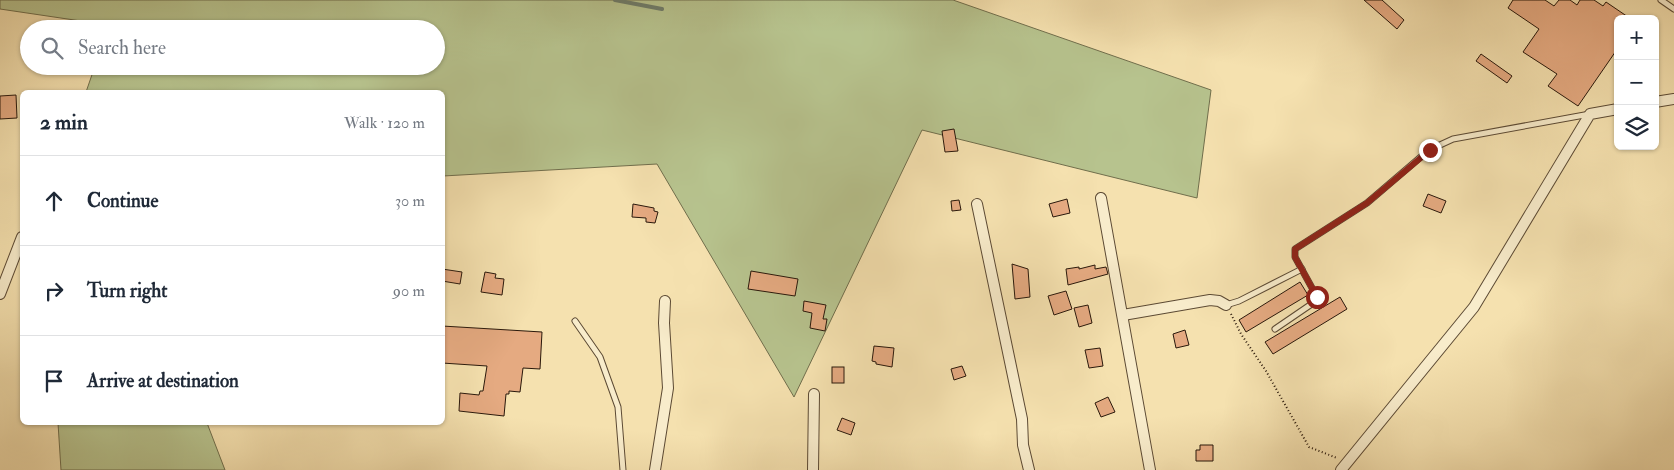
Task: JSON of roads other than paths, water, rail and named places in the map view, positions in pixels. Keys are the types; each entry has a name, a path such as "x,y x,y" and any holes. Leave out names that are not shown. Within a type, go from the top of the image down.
{"street":[{"path":"1659,101 1674,99"},
{"path":"1341,470 1474,307 1590,114 1614,110"},
{"path":"1101,198 1150,470"},
{"path":"977,204 1022,419 1023,445 1029,470"},
{"path":"0,294 20,242"},
{"path":"1122,315 1210,300 1219,301 1226,305"},
{"path":"655,470 668,388 664,323 665,301"},
{"path":"813,470 814,394"}],"lane":[{"path":"1662,0 1674,9"},
{"path":"1276,329 1316,302 1317,297 1295,257 1295,249 1367,203 1430,150 1453,139 1590,114"},
{"path":"1226,305 1239,301 1302,269"},
{"path":"575,322 600,358 618,407 623,470"}],"waterway":[{"path":"615,0 662,9"}]}
